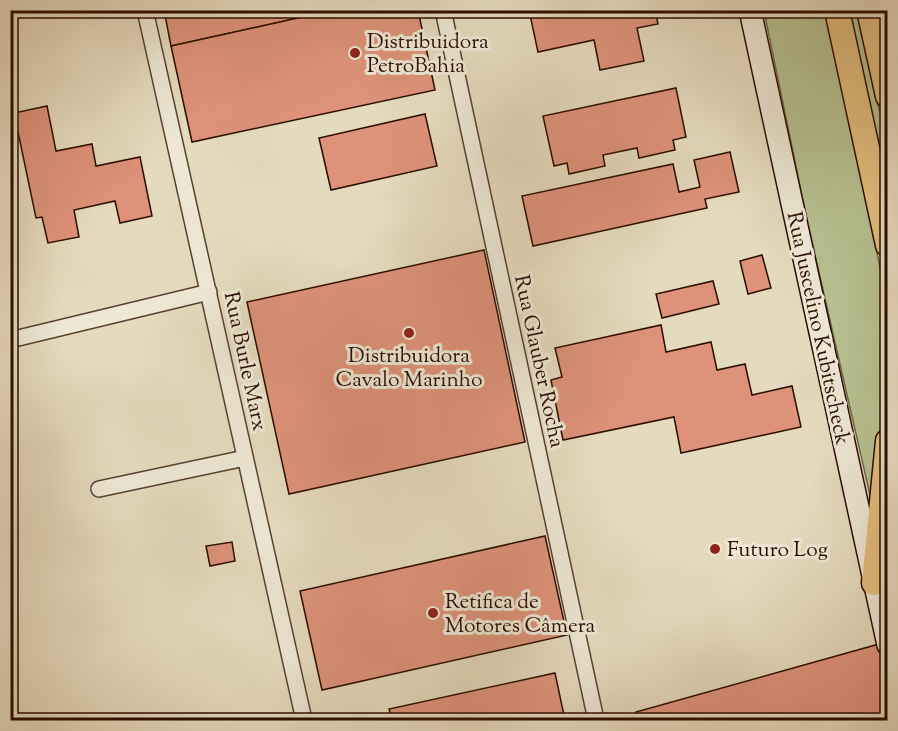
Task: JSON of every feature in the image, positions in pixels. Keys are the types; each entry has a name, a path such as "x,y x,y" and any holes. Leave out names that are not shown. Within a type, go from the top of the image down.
{"highway":[{"path":"837,10 888,245"},
{"path":"869,10 888,96"},
{"path":"874,583 888,441"}],"main road":[{"name":"Rua Juscelino Kubitscheck","path":"750,10 888,645"}],"street":[{"name":"Rua Burle Marx","path":"145,10 304,720"},
{"name":"Rua Glauber Rocha","path":"443,10 596,720"},
{"path":"10,340 209,292"},
{"path":"99,489 245,458"}],"green space":[{"path":"764,11 826,11 839,66 885,292 887,362 876,521 807,220"},
{"path":"848,11 857,11 887,145 887,187"}],"building":[{"path":"164,10 334,10 171,46"},
{"path":"334,10 418,10 435,90 192,142 171,46"},
{"path":"529,10 655,10 658,24 637,28 644,61 600,70 594,40 538,52"},
{"path":"673,10 695,10 696,12 674,18"},
{"path":"676,88 686,137 673,140 675,150 639,158 637,148 603,155 605,166 569,174 567,163 554,166 543,116"},
{"path":"47,106 56,151 92,144 96,166 140,157 152,216 120,223 115,201 74,210 79,237 48,243 42,217 36,218 14,113"},
{"path":"425,114 437,166 331,190 319,138"},
{"path":"730,152 739,192 705,199 707,208 533,246 522,196 673,164 679,192 700,187 694,160"},
{"path":"484,250 525,442 289,494 247,302"},
{"path":"762,255 771,288 748,294 740,261"},
{"path":"713,281 719,304 662,318 656,294"},
{"path":"661,325 666,352 711,342 717,370 745,364 752,395 792,386 801,427 681,453 674,417 563,440 551,380 562,377 555,348"},
{"name":"Retifica de Motores Câmera","path":"545,536 567,635 322,690 300,591"},
{"path":"232,542 235,561 210,566 206,546"},
{"path":"879,644 888,682 888,720 639,720 636,712"},
{"path":"555,673 565,720 392,720 389,709"}],"place":[{"name":"Distribuidora PetroBahia","path":"355,53"},
{"name":"Distribuidora Cavalo Marinho","path":"409,333"},
{"name":"Futuro Log","path":"715,549"},
{"name":"Retifica de Motores Câmera","path":"433,613"}]}
